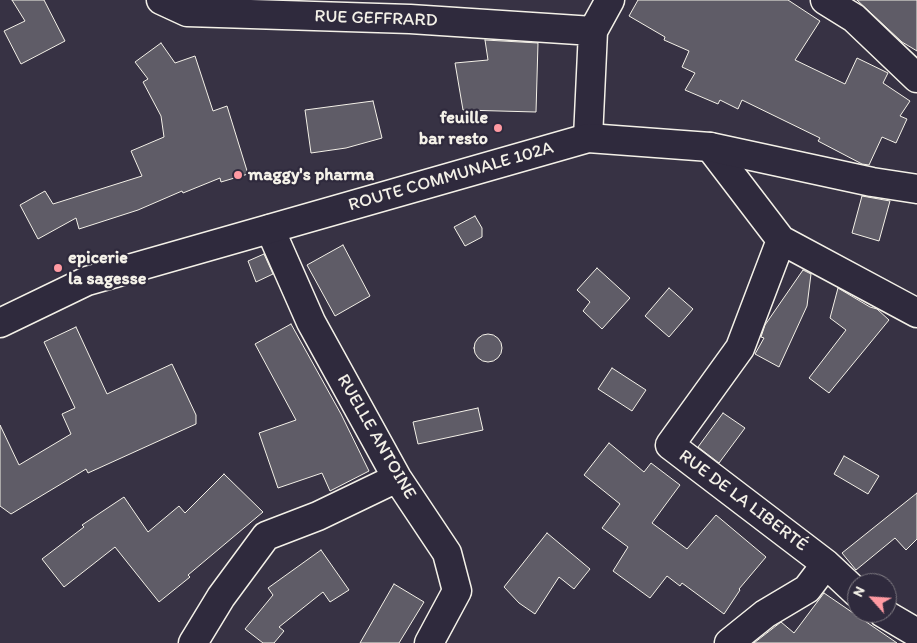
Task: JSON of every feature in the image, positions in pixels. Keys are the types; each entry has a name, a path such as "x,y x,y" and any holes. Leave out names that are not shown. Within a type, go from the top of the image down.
{"street":[{"name":"RUE GEFFRARD","path":"161,0 187,12 410,19 594,31"},
{"path":"588,138 594,31 610,0"},
{"path":"824,0 854,18 917,78"},
{"name":"ROUTE COMMUNALE 102A","path":"0,323 87,281 588,138 710,147 872,182 917,189"},
{"path":"710,147 781,240 917,313"},
{"name":"RUELLE ANTOINE","path":"270,229 311,322 397,478 447,553 457,591 429,643"},
{"name":"RUE DE LA LIBERTÉ","path":"781,240 740,348 670,446 826,564 847,584"},
{"path":"194,643 221,597 266,536 318,516 397,478"},
{"path":"729,643 765,614 807,589 826,564"},
{"path":"897,621 917,633"}],"building":[{"path":"12,0 44,0 65,41 21,64 4,31 25,21"},
{"path":"638,0 788,0 820,21 795,60 845,84 857,58 888,73 883,83 910,101 900,116 907,119 896,143 882,137 869,165 862,164 818,141 820,138 742,100 738,109 720,100 718,104 685,90 695,73 682,67 689,51 664,40 665,37 629,16"},
{"path":"857,0 917,0 917,51 902,42"},
{"path":"485,40 538,43 536,112 463,110 455,63 488,60"},
{"path":"161,43 175,63 195,56 213,111 227,106 248,174 221,182 220,178 183,193 182,191 138,210 79,229 76,218 38,239 20,205 45,191 53,204 142,176 131,151 164,137 161,116 143,82 148,79 135,62"},
{"path":"373,101 382,138 346,148 311,153 305,110"},
{"path":"862,196 890,201 879,241 852,233"},
{"path":"475,216 482,228 482,237 465,246 454,227"},
{"path":"343,245 370,296 335,316 307,265"},
{"path":"264,254 273,274 256,282 248,261"},
{"path":"597,268 630,298 602,329 583,311 590,302 577,290"},
{"path":"803,270 811,274 807,306 779,367 755,354 764,338 761,337 765,325"},
{"path":"669,288 693,309 669,337 645,316"},
{"path":"838,288 870,307 877,309 889,320 829,393 809,378 846,330 830,318"},
{"path":"291,324 341,414 369,471 330,491 322,473 278,488 259,433 296,420 255,344"},
{"path":"76,327 107,394 172,364 196,415 196,424 88,473 86,469 11,514 0,506 0,425 19,465 71,434 62,414 75,408 44,342"},
{"path":"488,334 498,338 502,348 498,358 488,362 478,358 474,348 478,338"},
{"path":"612,368 646,390 632,411 598,389"},
{"path":"478,408 483,430 418,444 413,422"},
{"path":"723,413 745,428 719,463 698,447"},
{"path":"609,443 644,472 651,463 680,485 652,523 687,549 716,515 766,557 739,589 724,614 682,583 680,586 667,576 650,598 613,571 628,547 602,528 620,504 584,475"},
{"path":"844,456 879,476 868,494 834,474"},
{"path":"224,474 263,512 159,602 115,547 64,587 42,559 84,527 82,525 124,497 148,532 179,506 185,513"},
{"path":"917,493 917,539 906,550 895,538 856,570 842,553"},
{"path":"547,533 590,569 574,589 559,577 535,614 519,603 504,587"},
{"path":"321,550 349,590 330,602 323,592 279,627 284,631 274,643 263,643 245,629 273,595 268,588"},
{"path":"394,584 424,602 399,643 360,643"},
{"path":"824,593 847,609 847,623 868,623 897,643 754,643 781,622 794,633"}],"place":[{"name":"feuille bar resto","path":"498,128"},
{"name":"maggy's pharma","path":"238,175"},
{"name":"epicerie la sagesse","path":"58,268"}]}
